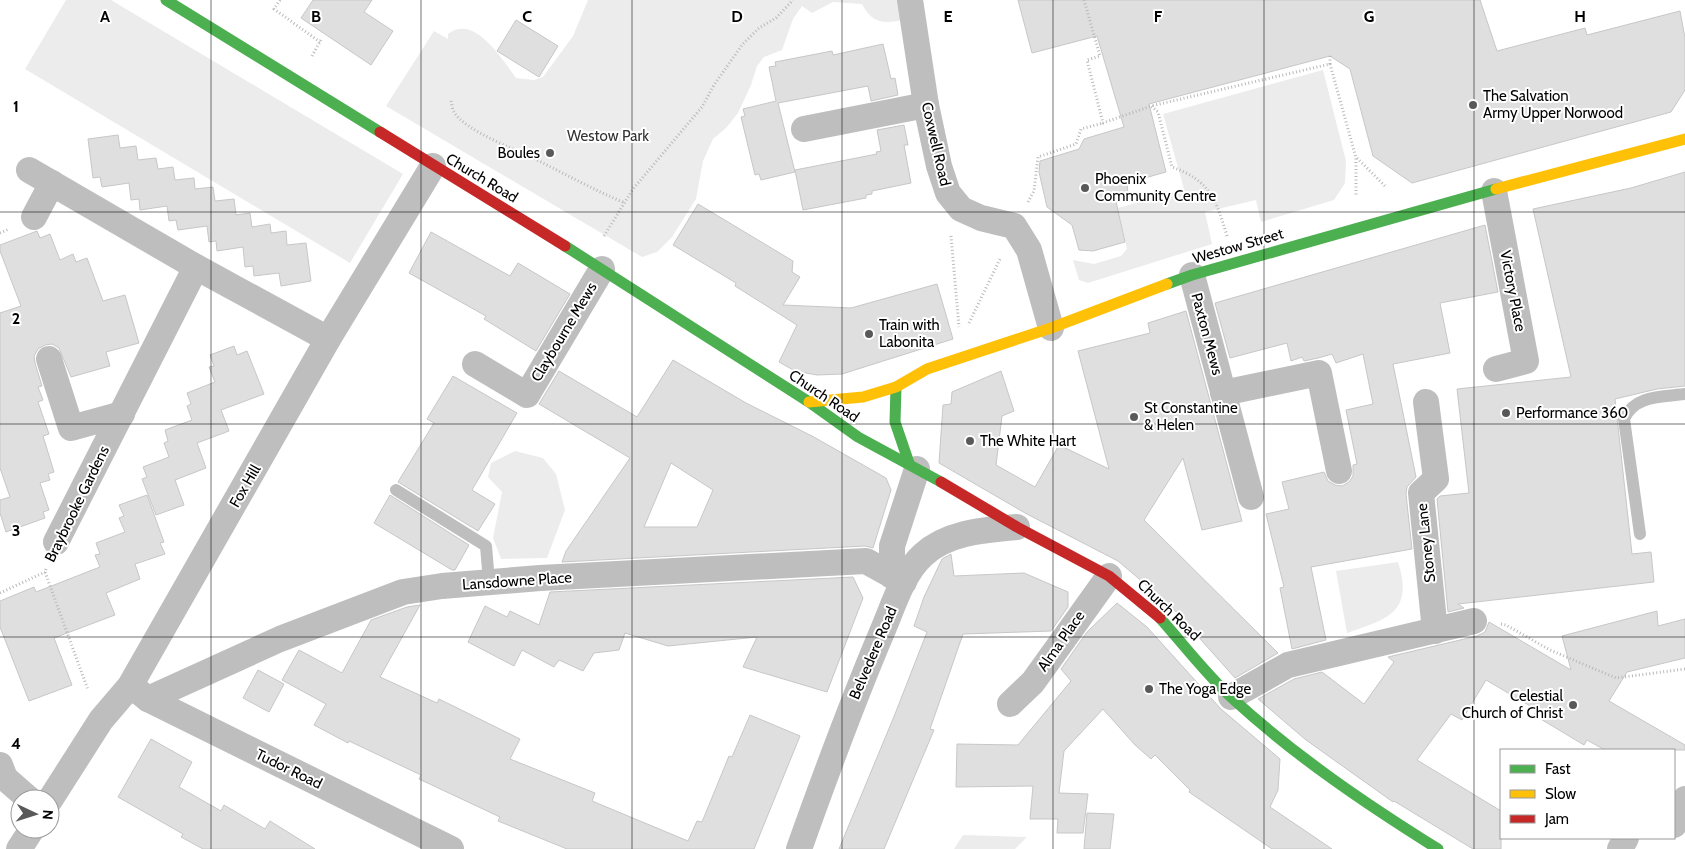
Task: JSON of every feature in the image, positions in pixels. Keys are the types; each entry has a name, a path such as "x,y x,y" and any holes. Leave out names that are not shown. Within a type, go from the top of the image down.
{"main road":[{"name":"Church Road","path":"166,0 602,269 809,402 858,436 1017,527 1109,576 1169,627 1231,697 1296,752 1378,811 1438,849"},
{"name":"Westow Street","path":"809,402 863,397 896,387 927,369 1051,328 1192,275 1411,211 1494,191 1685,139"},
{"path":"896,387 895,422 913,466"}],"street":[{"name":"Coxwell Road","path":"910,0 926,104 939,166 948,193 961,209 981,218 1014,226"},
{"path":"804,129 926,104"},
{"name":"Fox Hill","path":"57,789 101,720 139,693 328,339 433,166"},
{"path":"29,170 196,267 328,339"},
{"path":"34,217 52,183"},
{"name":"Victory Place","path":"1494,191 1526,361 1496,369"},
{"path":"1014,226 1029,250 1051,328"},
{"name":"Braybrooke Gardens","path":"56,542 196,267"},
{"name":"Claybourne Mews","path":"475,364 527,395 602,269"},
{"name":"Paxton Mews","path":"1192,275 1251,498"},
{"name":"Braybrooke Gardens","path":"49,359 71,428 122,414"},
{"name":"Paxton Mews","path":"1223,393 1318,373 1339,470"},
{"name":"Stoney Lane","path":"1426,402 1436,478 1421,493 1435,630"},
{"name":"Belvedere Road","path":"898,579 892,546 913,466"},
{"name":"Belvedere Road","path":"799,849 898,579 923,555 950,539 976,530 1017,527"},
{"name":"Lansdowne Place","path":"139,693 402,592 489,582 866,562 898,579"},
{"name":"Alma Place","path":"1010,704 1033,682 1109,576"},
{"path":"1231,697 1288,665 1474,621"},
{"name":"Tudor Road","path":"139,693 450,849"},
{"path":"0,765 4,778 17,789"},
{"path":"1675,823 1685,799"}],"lane":[{"path":"1640,534 1624,420 1628,409 1639,400 1685,394"},
{"path":"396,490 486,546 489,582"}],"path":[{"path":"280,0 274,9 320,42"},
{"path":"600,241 633,189 702,107 714,85 742,45 759,28 776,18 793,0"},
{"path":"1084,0 1100,56 1087,60 1103,123"},
{"path":"1330,56 1330,64 1356,158 1356,227"},
{"path":"961,342 1014,226 1034,191 1038,157 1076,144 1081,129 1150,106 1330,64"},
{"path":"451,100 454,112 465,122 505,148 534,158 584,186 624,203"},
{"path":"1150,106 1158,112 1172,167 1200,182 1211,192 1217,203 1235,263"},
{"path":"1356,158 1411,211"},
{"path":"948,193 961,342 960,357"},
{"name":"Braybrooke Gardens","path":"56,542 45,572 85,680"},
{"path":"0,592 45,572"},
{"path":"1474,621 1506,625 1550,650 1616,678 1685,669"}],"green space":[{"path":"66,0 111,0 403,174 350,263 25,69"},
{"name":"Westow Park","path":"588,0 903,0 903,20 878,21 870,15 862,4 833,2 812,13 802,6 793,19 782,50 764,57 757,66 751,85 738,113 726,128 713,139 703,161 696,199 672,237 657,252 642,257 386,106 434,31 448,39 448,34 458,29 468,29 487,41 516,78 534,80 543,77 573,36"},
{"path":"1323,70 1346,161 1345,183 1334,200 1261,222 1256,200 1205,212 1212,244 1088,283 1079,280 1073,260 1094,264 1121,256 1127,249 1118,208 1184,189 1163,114"},
{"path":"515,451 543,458 556,474 565,510 547,558 501,559 493,538 502,492 488,477 491,463"},
{"path":"1398,562 1403,592 1400,603 1385,618 1347,633 1336,571"},
{"path":"963,835 1027,837 1015,849 954,849"}],"building":[{"path":"313,0 372,0 364,12 393,31 371,65 301,18"},
{"path":"1018,0 1480,0 1497,51 1585,28 1587,35 1680,11 1685,38 1685,90 1671,112 1412,183 1373,156 1350,69 1330,56 1149,104 1166,172 1127,183 1128,194 1115,197 1125,242 1093,251 1079,250 1072,225 1047,207 1039,172 1040,161 1079,149 1084,139 1124,127 1097,36 1032,53"},
{"path":"516,20 558,46 539,77 497,51"},
{"path":"883,44 891,79 895,78 898,95 871,101 868,86 778,103 795,172 761,180 759,174 755,175 741,117 745,116 743,109 776,101 769,67 776,66 775,62 832,51 833,55"},
{"path":"904,125 908,145 904,145 911,183 872,191 872,194 866,195 866,198 803,210 795,170 877,154 876,152 881,151 877,130"},
{"path":"118,135 120,148 136,146 138,160 156,158 158,169 173,167 175,180 194,178 195,189 213,187 215,201 234,199 236,215 250,213 252,227 270,224 271,233 286,231 287,245 306,243 311,281 281,286 279,273 254,276 253,266 245,267 243,247 217,251 216,241 209,242 207,226 178,230 176,220 169,221 167,206 140,210 139,199 131,200 129,183 102,187 100,177 93,178 88,139"},
{"path":"1685,172 1685,386 1657,389 1615,399 1632,554 1651,552 1654,582 1458,604 1464,608 1448,612 1437,499 1440,496 1469,493 1457,389 1571,377 1533,209 1631,188"},
{"path":"698,204 793,261 792,272 800,277 783,305 851,308 937,284 953,339 842,374 817,375 795,371 779,362 797,325 735,286 736,283 673,245"},
{"path":"1485,225 1498,292 1440,303 1450,353 1393,364 1416,477 1407,487 1406,494 1412,549 1311,567 1326,640 1292,649 1280,588 1284,587 1266,514 1289,509 1282,482 1324,472 1328,481 1342,486 1349,482 1353,476 1353,465 1357,464 1346,410 1373,404 1363,354 1336,363 1332,354 1304,361 1302,357 1291,361 1287,343 1230,358 1215,303"},
{"path":"37,231 40,238 50,234 60,260 73,254 76,262 87,258 103,301 125,295 139,343 106,352 110,366 71,377 59,348 52,344 38,349 34,356 42,386 38,387 43,400 38,402 49,434 43,436 54,472 48,474 50,480 40,483 49,510 43,512 45,518 6,532 0,513 0,500 10,497 0,468 0,313 21,306 0,251 0,245"},
{"path":"431,232 510,276 518,263 570,294 536,351 484,319 486,316 409,273"},
{"path":"1186,311 1242,521 1202,530 1183,458 1144,520 1278,653 1235,678 1170,605 1118,561 1025,513 939,463 943,405 951,404 952,392 1001,371 1014,411 1002,416 996,465 1035,487 1059,445 1109,469 1078,351 1150,333 1148,323"},
{"path":"234,346 237,355 247,351 264,394 221,410 229,431 197,443 206,468 175,480 184,505 156,515 142,479 147,477 143,467 169,457 164,443 168,441 165,430 192,420 187,406 191,404 187,393 215,382 209,367 214,366 210,355"},
{"path":"673,360 746,403 812,436 886,478 891,490 873,548 865,546 562,562 566,551 630,458 539,404 559,371 637,417","holes":["671,463 713,490 697,527 644,527"]},
{"path":"453,376 517,413 472,490 495,504 478,531 398,482 434,423 427,419"},
{"path":"147,495 164,542 160,543 165,554 135,564 140,579 106,593 115,615 54,638 72,685 29,701 0,627 0,601 34,587 36,592 100,567 95,555 100,554 96,543 125,532 119,518 124,516 119,505"},
{"path":"390,495 469,545 455,570 452,570 374,523"},
{"path":"951,554 954,576 1024,573 1068,592 1068,607 1051,631 963,634 930,729 934,730 884,849 839,849 927,632 914,626 924,597 942,559"},
{"path":"853,577 863,598 827,692 743,667 757,637 668,646 625,633 619,650 594,653 583,671 559,660 554,667 522,650 514,666 468,642 485,606 507,617 510,611 539,625 550,592"},
{"path":"1117,603 1147,627 1221,709 1280,759 1278,790 1270,807 1332,849 1272,849 1189,792 1190,790 1155,755 1151,759 1135,745 1103,709 1064,751 1059,793 1088,794 1083,833 1057,833 1058,819 1030,819 1033,786 956,787 957,744 1018,745 1071,681 1061,669 1087,632"},
{"path":"420,605 380,677 437,703 439,699 520,739 510,759 595,793 592,801 688,841 697,821 702,822 729,756 732,757 750,715 800,736 754,849 567,849 498,821 500,817 419,779 421,775 349,741 348,743 314,725 326,704 282,680 299,650 342,673 371,620 407,607"},
{"path":"1657,611 1658,626 1685,619 1685,658 1627,672 1609,701 1685,745 1685,750 1603,749 1587,740 1584,745 1534,715 1537,710 1486,680 1462,720 1451,714 1417,760 1500,810 1501,849 1473,849 1393,802 1306,740 1258,699 1294,679 1322,672 1364,704 1394,662 1388,657 1477,636 1485,632 1489,622 1571,670 1562,636"},
{"path":"258,670 284,684 269,712 243,698"},
{"path":"151,739 192,762 179,787 221,811 224,805 265,829 270,821 315,849 203,849 181,837 183,834 118,797"},
{"path":"1087,813 1114,814 1110,849 1084,849"}],"traffic: fast":[{"path":"166,0 380,132"},
{"path":"1167,284 1192,275 1496,189"},
{"path":"565,246 809,402 858,437 941,482"},
{"path":"896,387 895,422 909,463"},
{"path":"1160,618 1213,679 1281,740 1384,815 1438,849"}],"traffic: slow":[{"path":"1496,189 1685,139"},
{"path":"809,402 863,397 896,387 927,369 1051,328 1167,284"}],"traffic: jam":[{"path":"380,132 565,246"},
{"path":"941,482 1017,527 1109,576 1160,618"}],"place":[{"name":"The Salvation Army Upper Norwood","path":"1473,105"},
{"name":"Boules","path":"550,153"},
{"name":"Phoenix Community Centre","path":"1085,188"},
{"name":"Train with Labonita","path":"869,334"},
{"name":"Performance 360","path":"1506,413"},
{"name":"St Constantine & Helen","path":"1134,417"},
{"name":"The White Hart","path":"970,441"},
{"name":"The Yoga Edge","path":"1149,689"},
{"name":"Celestial Church of Christ","path":"1573,705"}]}
